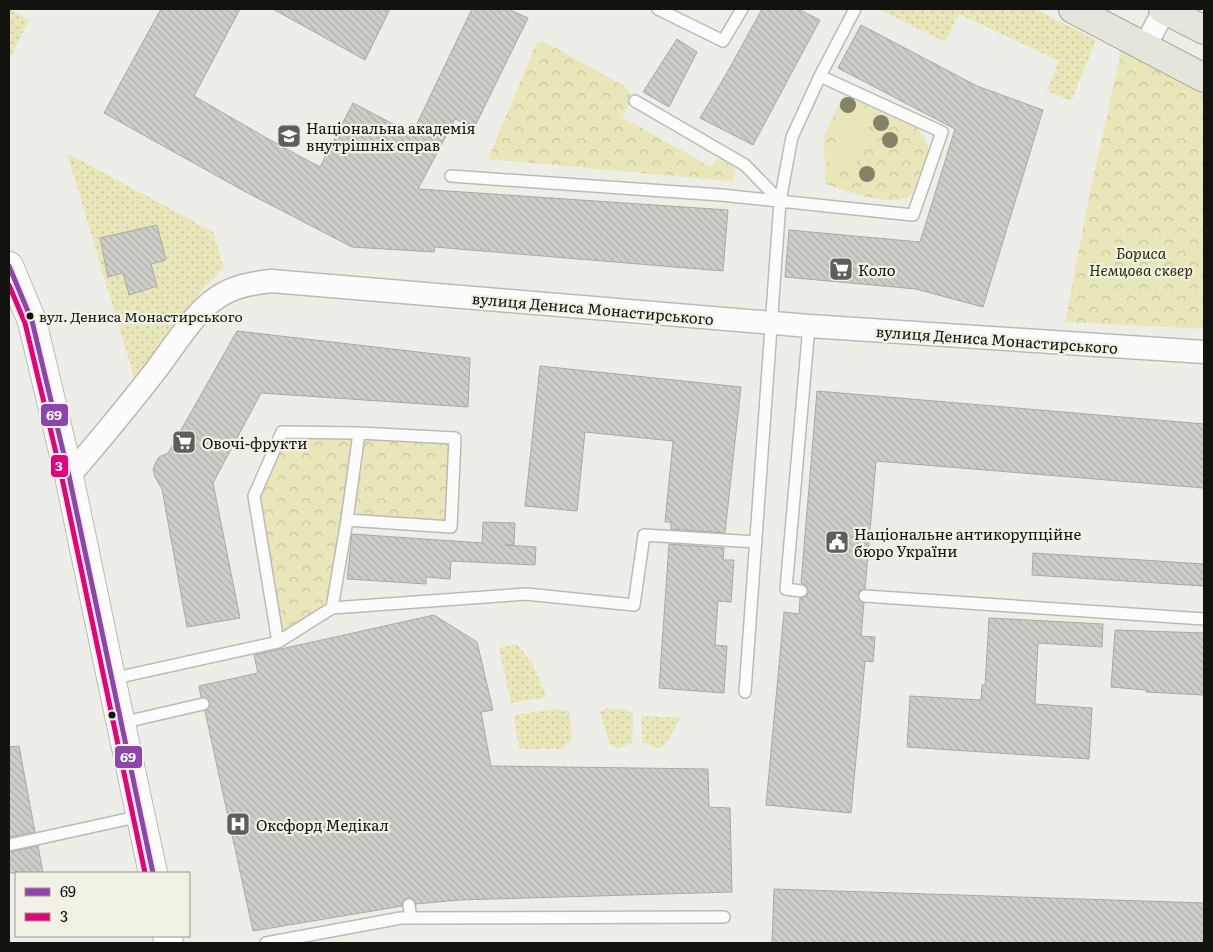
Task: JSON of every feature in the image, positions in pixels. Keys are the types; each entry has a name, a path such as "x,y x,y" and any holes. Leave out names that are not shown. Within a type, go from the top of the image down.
{"main road":[{"path":"1073,9 1204,78"},
{"path":"1164,9 1204,30"},
{"path":"9,266 32,321 69,476 153,872"}],"street":[{"path":"1145,46 1164,9"},
{"name":"вулиця Дениса Монастирського","path":"69,476 133,400 210,302 229,290 245,284 271,281 809,326 1204,352"}],"lane":[{"path":"658,9 723,41 742,9"},
{"path":"745,692 780,200 792,137 820,76 855,9"},
{"path":"451,176 721,194 912,215 942,132 820,76"},
{"path":"635,102 745,165 780,200"},
{"path":"801,591 786,589 809,326"},
{"path":"278,642 254,496 282,432 359,433 455,438 451,527 347,520"},
{"path":"332,608 359,433"},
{"path":"111,679 278,642 332,608 526,594 634,605 644,535 756,542"},
{"path":"864,596 1204,619"},
{"path":"120,723 203,704"},
{"path":"9,845 141,816"},
{"path":"409,905 411,918"},
{"path":"266,943 388,914 411,918 724,917"}],"green space":[{"path":"9,9 29,20 9,60"},
{"path":"878,9 1035,9 1096,40 1071,101 1047,91 1059,61 959,14 945,42"},
{"path":"541,41 626,87 629,91 630,99 622,117 711,167 717,158 733,166 736,171 733,180 488,159 536,44"},
{"name":"Бориса Нємцова сквер","path":"1118,46 1204,91 1204,329 1065,322 1090,192 1120,56"},
{"path":"843,95 917,128 927,143 929,152 921,182 914,193 906,198 896,200 871,198 825,184 824,135"},
{"path":"848,109 872,118 854,171 828,162"},
{"path":"67,153 213,232 224,268 205,286 136,384"},
{"path":"282,432 455,438 451,527 347,520 332,608 278,642 254,496"},
{"path":"517,644 533,665 547,697 511,703 499,648"},
{"path":"607,708 626,710 633,713 632,743 619,748 610,744 600,712"},
{"path":"557,709 569,711 572,739 562,749 519,749 514,715"},
{"path":"642,716 681,718 664,746 656,748 642,742"}],"building":[{"path":"161,9 240,9 194,96 320,167 353,103 412,134 472,9 508,9 528,18 474,128 455,119 418,189 728,210 723,271 435,247 434,252 352,247 244,191 104,113"},
{"path":"273,9 390,9 365,60"},
{"path":"762,9 798,9 820,20 753,145 700,118"},
{"path":"861,25 977,86 1043,110 983,307 916,289 785,277 789,230 920,242 955,129 838,68"},
{"path":"677,39 697,52 669,107 643,92"},
{"path":"157,225 166,260 151,264 157,286 129,295 123,273 108,277 100,238"},
{"path":"237,331 470,358 468,407 261,393 213,483 240,618 187,627 162,489 153,469 159,457 168,453"},
{"path":"540,366 741,387 725,533 671,529 671,522 665,522 673,441 585,432 577,511 525,506"},
{"name":"Національне антикорупційне бюро України","path":"817,391 1204,424 1204,488 876,461 865,589 859,591 858,596 859,600 864,603 861,636 875,637 873,662 865,661 851,813 766,805 784,612 799,614 800,598 807,596 808,592 806,585 801,583"},
{"path":"483,522 515,523 514,545 505,545 536,547 535,565 451,561 450,579 426,577 426,584 347,579 352,534 482,543"},
{"path":"669,544 724,548 723,560 734,560 731,602 718,601 715,645 727,646 724,693 659,688"},
{"path":"1033,553 1204,564 1204,586 1032,575"},
{"path":"434,615 477,642 493,710 481,712 491,766 708,769 709,807 730,808 732,892 459,900 416,904 414,900 408,898 404,900 402,906 253,931 205,711 210,703 208,699 201,697 199,686 258,673 254,655"},
{"path":"989,618 1103,624 1102,647 1038,643 1035,704 1092,708 1089,759 907,747 910,696 981,700 982,685 985,685"},
{"path":"1115,630 1204,633 1204,695 1146,692 1146,690 1111,687"},
{"path":"19,746 35,832 9,837 9,747"},
{"path":"38,846 43,872 9,873 9,852"},
{"path":"774,889 1204,903 1204,943 772,943"}],"transit line":[{"name":"69","path":"9,266 32,321 69,476 153,872"},
{"name":"3","path":"9,285 25,323 62,478 145,872"}],"place":[{"name":"Національна академія внутрішніх справ","path":"289,136"},
{"name":"Коло","path":"841,269"},
{"name":"вул. Дениса Монастирського","path":"30,316"},
{"name":"Овочі-фрукти","path":"184,442"},
{"name":"Національне антикорупційне бюро України","path":"837,542"},
{"name":"Оксфорд Медікал","path":"238,824"}]}
